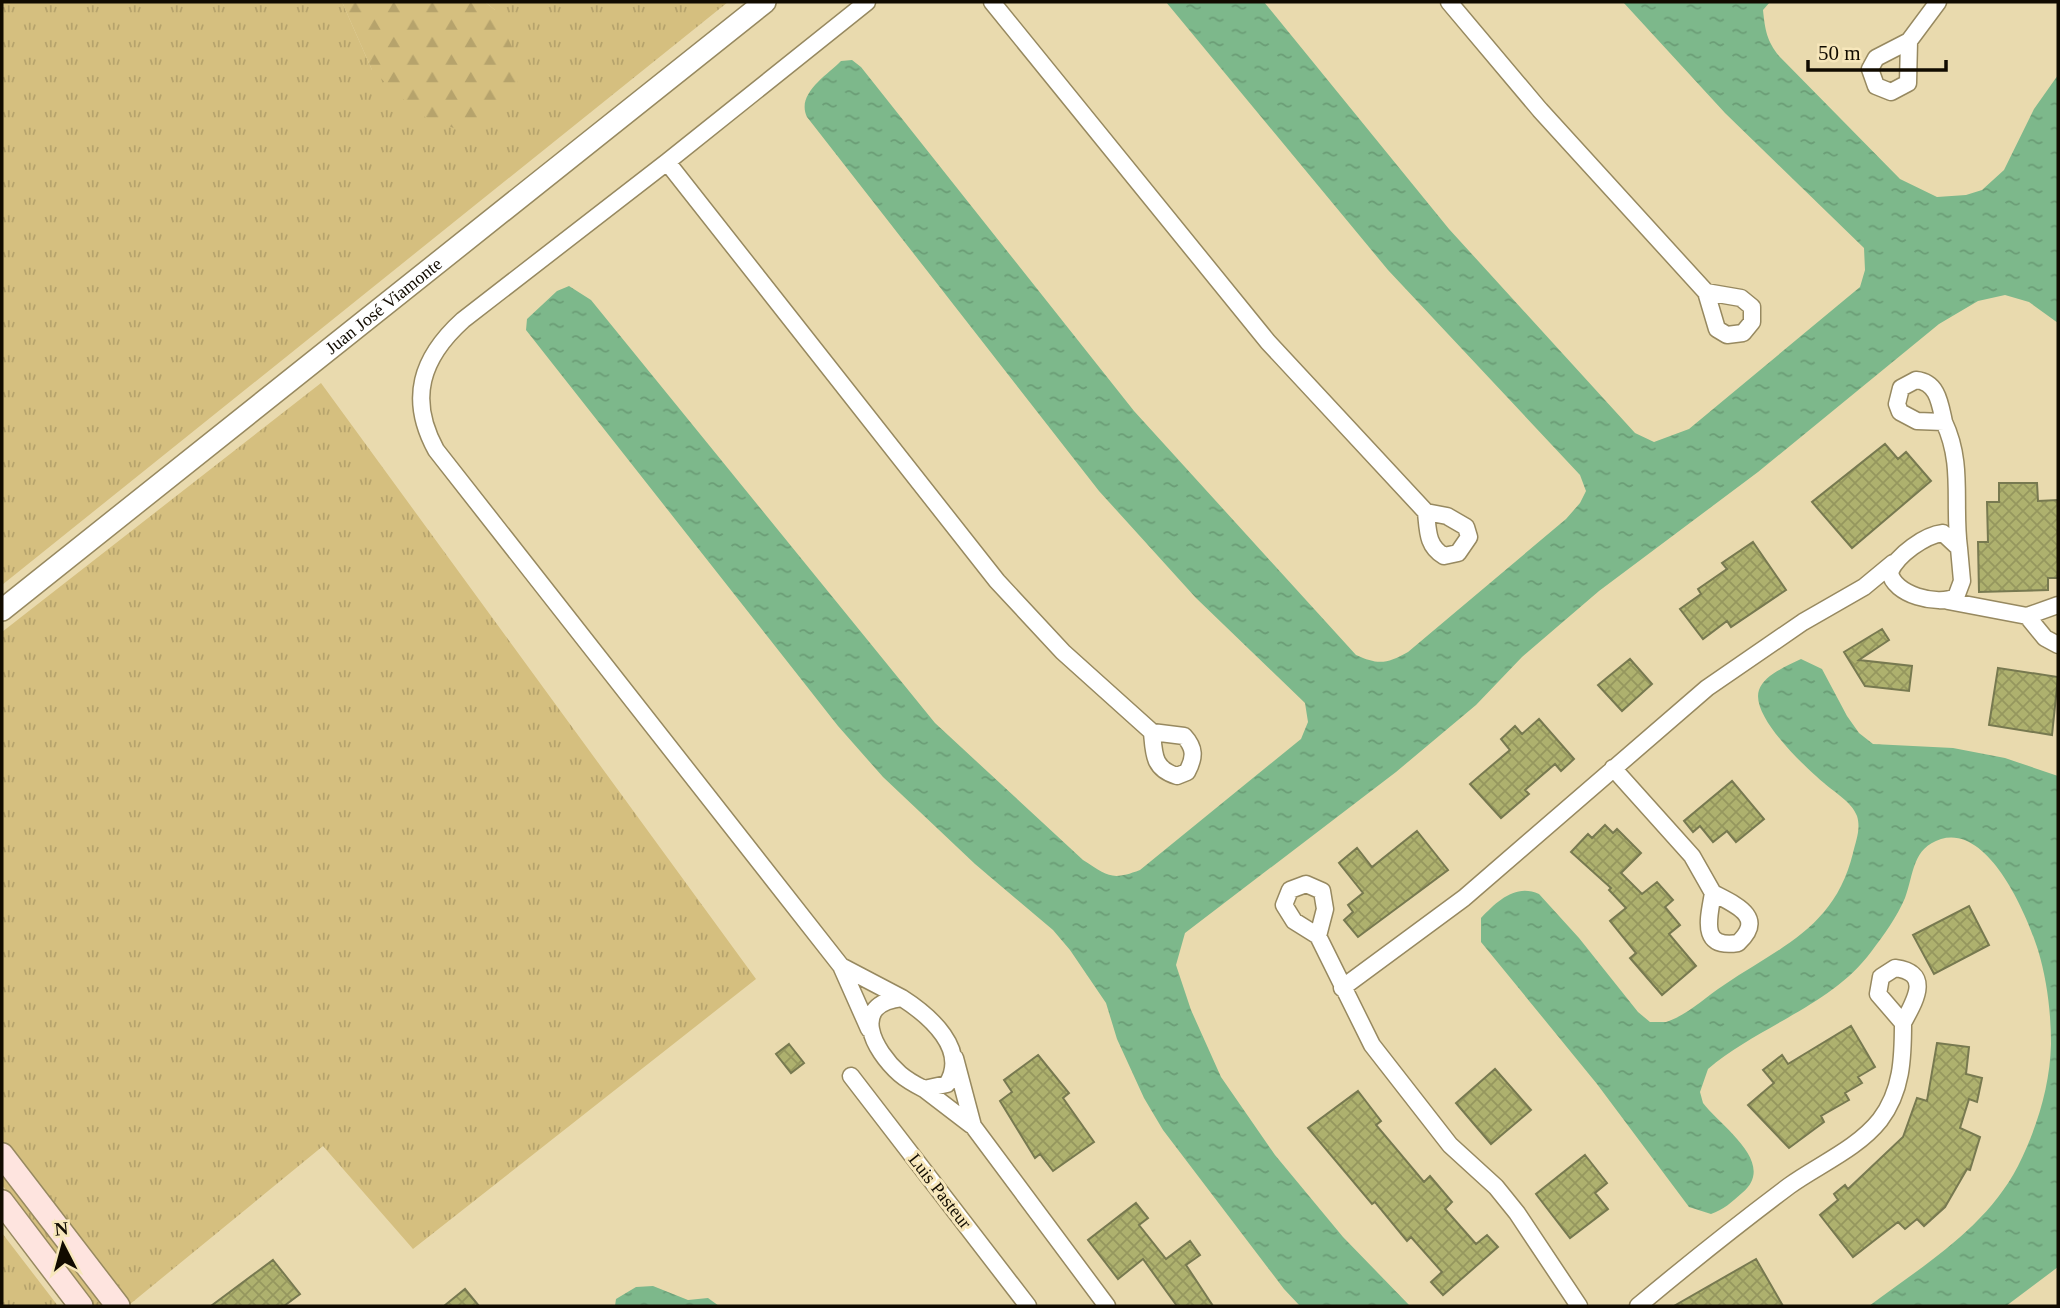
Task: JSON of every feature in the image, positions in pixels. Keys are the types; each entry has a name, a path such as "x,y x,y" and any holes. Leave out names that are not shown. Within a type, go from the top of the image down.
{"main road":[{"path":"2,1155 118,1306"},
{"path":"2,1202 81,1306"}],"street":[{"name":"Juan José Viamonte","path":"2,610 765,2"},
{"path":"867,2 442,338 423,373 421,410 425,431 436,450 841,966 877,1046 900,1075 924,1089 973,1126 1107,1306"},
{"path":"992,2 1268,342 1426,512"},
{"path":"1449,2 1541,110 1706,292"},
{"path":"1909,41 1938,2"},
{"path":"667,162 998,581 1063,652 1152,732"},
{"path":"1944,422 1956,450 1958,498 1955,517 1962,581 1968,596 1977,604"},
{"path":"1342,988 1464,898 1730,671 1802,622 1864,587 1955,517"},
{"path":"1934,534 1948,535 1959,548"},
{"path":"1894,563 1891,580 1904,593"},
{"path":"1948,601 1956,597 1962,581"},
{"path":"1864,587 1977,604 2027,616 2058,605"},
{"path":"2027,616 2045,638 2058,645"},
{"path":"1614,768 1692,856 1713,893"},
{"path":"1318,936 1373,1045 1450,1145 1496,1187 1517,1213 1579,1306"},
{"path":"841,966 902,998 938,1028 955,1058 973,1126"},
{"path":"869,1029 871,1015 877,1005 887,1000 902,998"},
{"path":"1638,1306 1790,1185 1852,1144 1878,1121 1897,1087 1902,1066 1903,1023"},
{"path":"924,1089 947,1084 955,1072 955,1058"},
{"name":"Luis Pasteur","path":"851,1076 1028,1306"}],"green space":[{"path":"2,2 342,2 372,70 495,10 485,2 728,2 2,585"},
{"path":"342,2 485,2 495,10 523,71 499,119 464,132 420,115 372,70"},
{"path":"321,383 756,979 413,1249 323,1146 129,1305 2,1141 2,632"},
{"path":"2,1172 105,1306 94,1306 2,1185"},
{"path":"2,1233 58,1306 2,1306"}],"water":[{"path":"1166,2 1264,2 1449,229 1635,433 1654,442 1689,429 1860,287 1865,270 1864,248 1725,113 1623,2 1770,2 1763,10 1765,24 1769,40 1779,56 1900,179 1937,197 1966,195 1982,190 2004,170 2034,109 2058,75 2058,323 2029,302 2005,295 1978,301 1939,324 1758,472 1599,591 1522,657 1476,705 1396,772 1185,933 1176,965 1191,1010 1221,1077 1275,1155 1343,1237 1410,1306 1300,1306 1284,1289 1163,1130 1144,1098 1117,1039 1106,1003 1070,950 1053,930 975,864 883,777 838,726 526,330 527,319 557,291 569,286 591,300 935,723 1083,860 1110,875 1140,870 1301,739 1308,722 1305,703 1196,598 1099,491 807,117 805,109 809,93 841,61 852,60 861,67 1134,411 1356,655 1382,662 1408,652 1566,519 1586,491 1580,475 1388,270"},
{"path":"1801,659 1822,669 1847,716 1859,733 1873,744 1953,748 2005,758 2058,776 2058,1267 2006,1306 1869,1306 1952,1244 1989,1208 2018,1166 2037,1122 2045,1091 2050,1060 2050,1020 2046,984 2038,950 2025,916 2003,876 1975,846 1958,838 1941,839 1931,843 1919,855 1905,898 1890,926 1855,971 1815,1001 1749,1040 1708,1069 1700,1092 1703,1103 1743,1146 1754,1170 1751,1182 1742,1193 1711,1214 1689,1207 1597,1084 1481,942 1481,918 1494,906 1515,892 1531,891 1539,894 1579,938 1638,1012 1650,1022 1666,1022 1689,1010 1804,932 1820,917 1845,878 1858,834 1858,825 1857,816 1851,806 1781,741 1758,701 1759,690 1766,680"},
{"path":"653,1286 688,1300 708,1298 719,1306 615,1306 616,1299 636,1287"}],"building":[{"path":"1885,444 1898,459 1906,452 1931,481 1852,548 1812,502"},
{"path":"1999,483 2037,483 2038,501 2058,500 2058,578 2048,578 2048,590 1979,592 1978,542 1988,542 1987,502 1999,502"},
{"path":"1753,542 1786,590 1731,627 1727,621 1703,639 1680,609 1701,594 1698,589 1727,569 1722,563"},
{"path":"1882,629 1889,640 1859,660 1912,666 1909,691 1865,686 1844,652"},
{"path":"1630,659 1652,684 1622,711 1598,685"},
{"path":"1998,668 2058,677 2052,735 1989,725"},
{"path":"1539,719 1574,759 1561,771 1555,764 1525,790 1529,794 1501,818 1470,784 1510,750 1501,739 1515,726 1522,734"},
{"path":"1732,781 1764,819 1736,842 1727,831 1713,842 1700,826 1693,832 1684,821"},
{"path":"1605,825 1613,833 1617,829 1641,853 1621,873 1642,894 1657,882 1673,900 1665,907 1680,925 1669,934 1696,966 1662,995 1630,958 1636,953 1610,921 1626,908 1609,890 1611,888 1571,852 1588,834 1592,838"},
{"path":"1417,831 1448,870 1358,937 1344,920 1353,912 1348,905 1363,893 1339,863 1357,848 1372,867"},
{"path":"1969,906 1989,945 1934,974 1913,935"},
{"path":"1851,1026 1875,1067 1858,1077 1862,1083 1845,1093 1849,1100 1821,1116 1824,1122 1789,1148 1748,1105 1774,1083 1763,1070 1782,1055 1788,1064"},
{"path":"1937,1043 1969,1047 1966,1074 1982,1078 1977,1102 1969,1099 1960,1128 1980,1137 1970,1170 1967,1169 1945,1207 1924,1226 1917,1219 1905,1229 1898,1222 1853,1257 1820,1215 1838,1200 1834,1194 1845,1185 1848,1189 1903,1137 1917,1098 1927,1101"},
{"path":"789,1044 804,1063 791,1073 776,1054"},
{"path":"1038,1055 1069,1093 1063,1098 1094,1142 1053,1171 1040,1154 1035,1158 1000,1101 1012,1092 1004,1080"},
{"path":"1495,1069 1531,1110 1491,1144 1456,1103"},
{"path":"1358,1091 1381,1121 1376,1125 1424,1182 1430,1176 1452,1202 1445,1209 1476,1244 1487,1235 1498,1247 1443,1295 1431,1282 1442,1272 1411,1237 1407,1241 1375,1202 1372,1204 1308,1128"},
{"path":"1585,1155 1607,1183 1595,1193 1608,1209 1570,1238 1536,1194"},
{"path":"1136,1203 1148,1218 1139,1225 1166,1259 1190,1241 1200,1255 1186,1265 1213,1306 1177,1306 1143,1259 1118,1279 1088,1240"},
{"path":"1756,1259 1783,1306 1674,1306"},
{"path":"273,1260 300,1294 284,1306 211,1306"},
{"path":"465,1289 479,1306 444,1306"}]}
